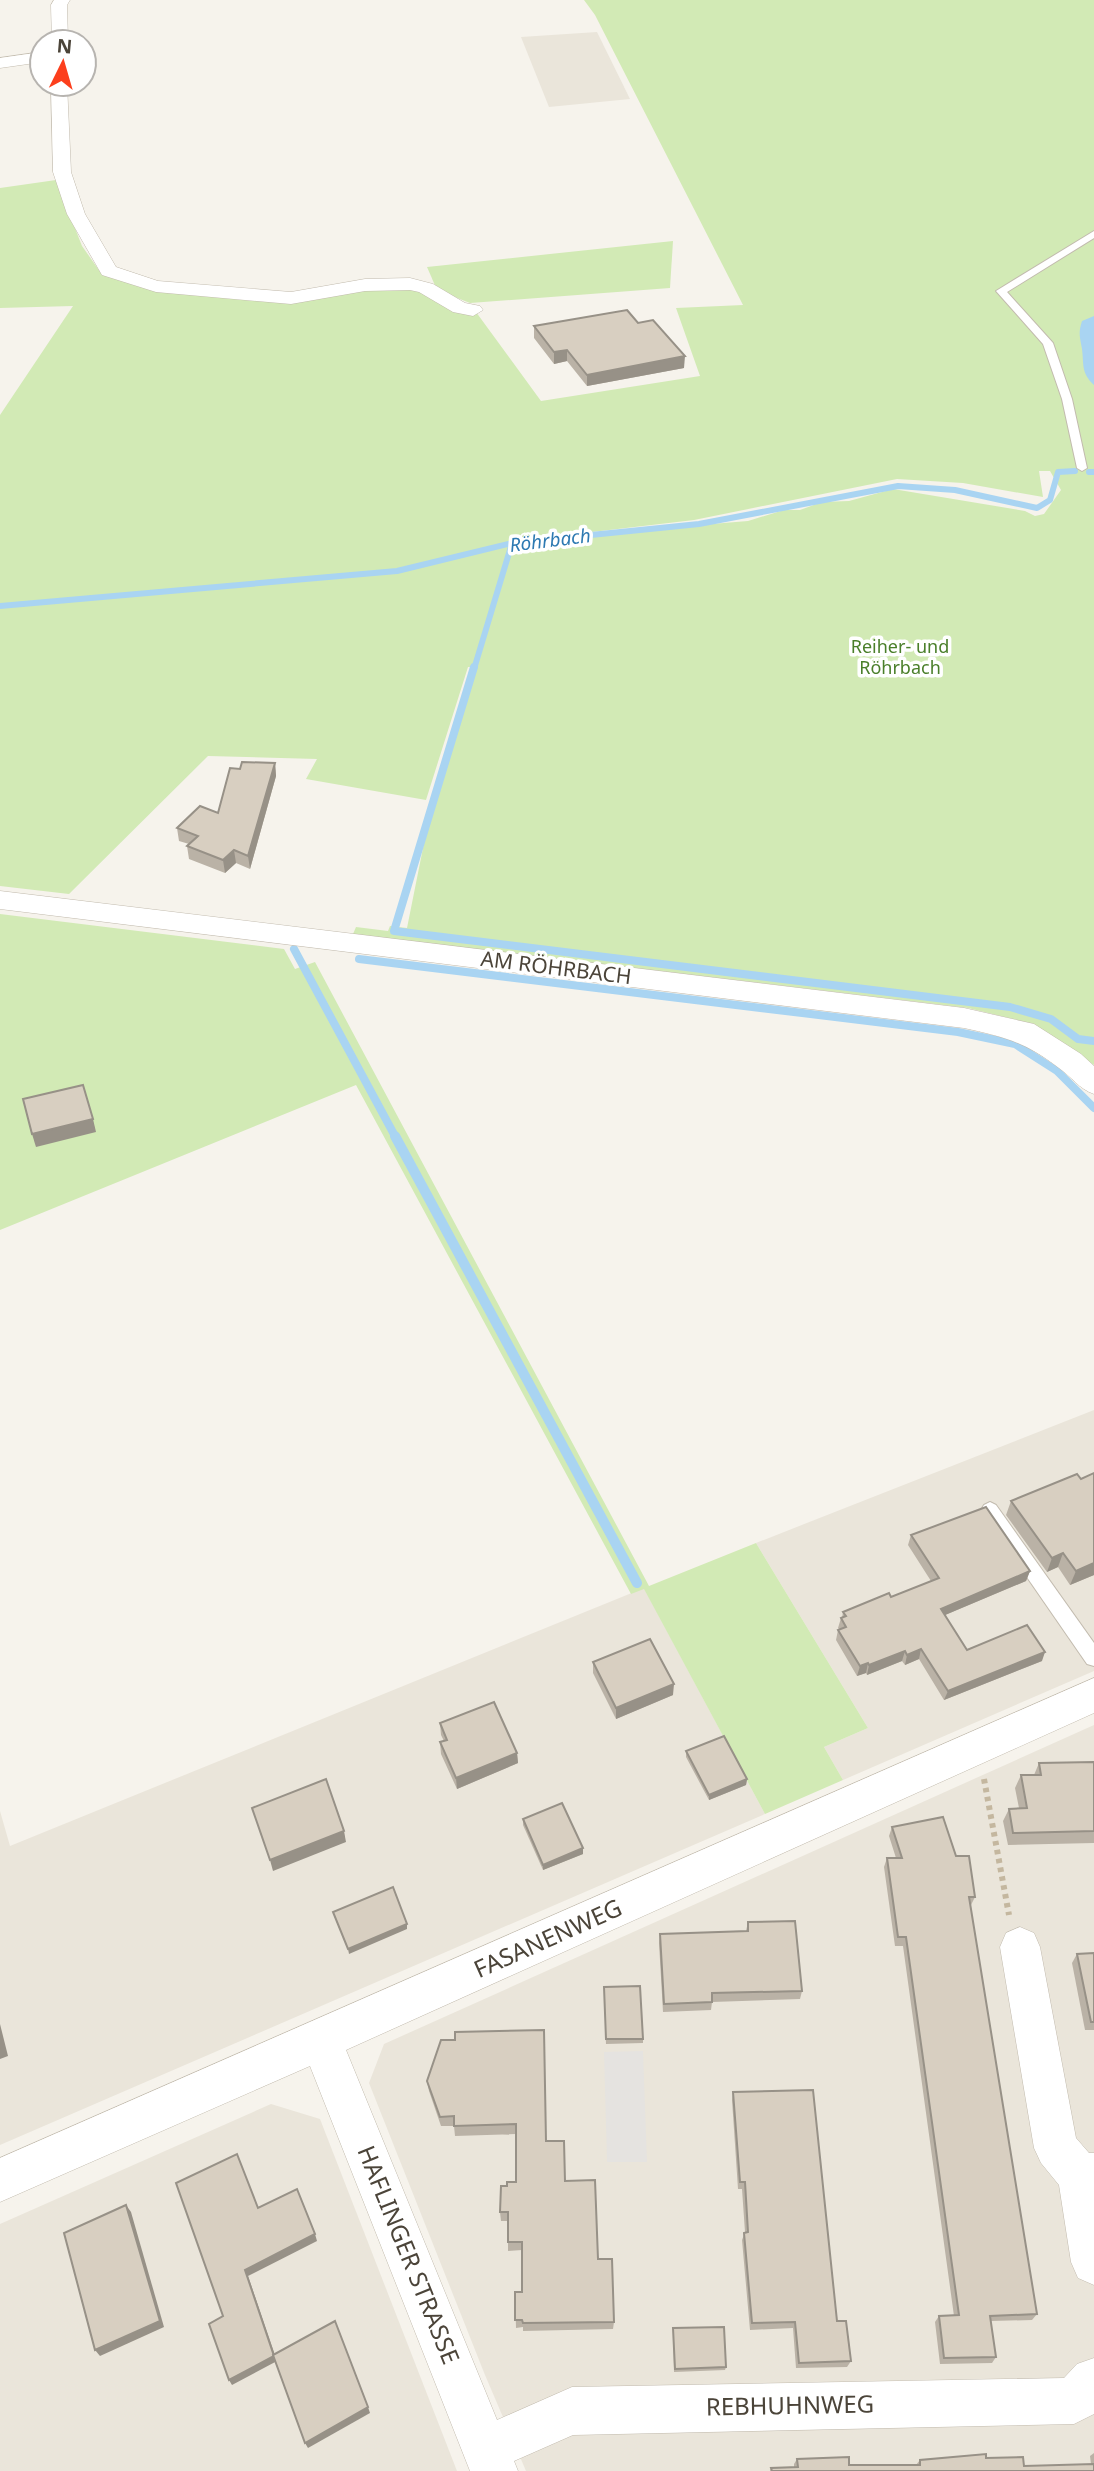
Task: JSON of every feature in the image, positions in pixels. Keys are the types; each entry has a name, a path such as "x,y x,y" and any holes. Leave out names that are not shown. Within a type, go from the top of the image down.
{"street":[{"path":"60,28 59,5 62,0"},
{"path":"0,64 28,59"},
{"path":"59,98 62,173 76,214 109,271 156,286 292,298 365,285 410,284 426,288 460,308 473,310"},
{"name":"AM RÖHRBACH","path":"0,900 964,1018 1024,1031 1071,1061 1094,1083"},
{"name":"FASANENWEG","path":"0,2179 321,2040 1094,1695"},
{"path":"1020,1947 1056,2148 1086,2175 1094,2262"},
{"name":"HAFLINGER STRASSE","path":"321,2040 490,2460"},
{"name":"REBHUHNWEG","path":"490,2460 572,2411 1074,2401 1094,2381"}],"lane":[{"path":"1082,468 1067,399 1048,343 1001,291 1094,234"},
{"path":"990,1510 1094,1658"}],"path":[{"path":"969,1751 985,1781 1013,1937 1020,1947"}],"shaded area":[{"path":"597,32 630,99 549,107 521,37"},
{"path":"1094,1410 1094,1671 843,1780 824,1747 868,1728 756,1543"},
{"path":"644,1588 765,1814 0,2145 0,1811 10,1846"},
{"path":"1094,1725 1094,2471 526,2471 369,2083 384,2044"},
{"path":"643,2051 647,2162 607,2162 604,2052"},
{"path":"271,2104 320,2119 457,2471 0,2471 0,2224"}],"green space":[{"name":"Reiher- und Röhrbach","path":"584,0 1094,0 1094,1065 1029,1023 968,1008 353,934 356,927 388,931 390,926 407,928 425,838 476,667 468,667 426,800 306,779 317,759 208,756 69,894 0,886 0,415 73,306 0,308 0,188 56,180 82,246 101,273 153,289 292,301 364,288 407,287 476,312 541,401 700,376 676,308 743,305 595,15","holes":["1039,471 1050,471 1061,490 1044,514 1035,516 1025,511 893,489 849,501 822,502 800,510 784,510 748,521 541,538 694,520 897,479 963,483 1043,497"]},
{"path":"673,241 670,288 470,303 437,290 427,267"},
{"path":"0,914 284,949 295,969 315,962 649,1586 756,1543 868,1728 824,1747 843,1780 765,1814 644,1589 631,1594 356,1085 0,1230"}],"water":[{"path":"1094,316 1094,385 1084,368 1080,332 1082,321"}],"building":[{"path":"627,310 638,323 653,320 685,356 587,375 567,350 554,352 534,326"},
{"path":"242,762 275,763 248,856 234,850 223,860 187,846 198,836 177,828 200,806 218,813 230,768 240,769"},
{"path":"83,1085 93,1119 32,1134 23,1099"},
{"path":"1094,1473 1094,1563 1076,1571 1063,1553 1052,1558 1011,1501 1077,1474 1081,1479"},
{"path":"986,1507 1030,1571 941,1609 967,1650 1027,1625 1045,1652 948,1691 921,1649 907,1655 905,1651 860,1666 838,1630 846,1627 841,1618 846,1616 843,1612 889,1593 891,1597 939,1578 911,1535"},
{"path":"650,1639 674,1684 616,1708 593,1662"},
{"path":"494,1702 517,1753 456,1778 440,1742 447,1740 440,1723"},
{"path":"724,1736 747,1779 709,1795 686,1751"},
{"path":"1094,1762 1094,1831 1013,1833 1009,1809 1027,1808 1021,1775 1041,1775 1039,1763"},
{"path":"326,1779 344,1831 270,1860 252,1808"},
{"path":"562,1803 583,1848 543,1865 523,1819"},
{"path":"943,1817 956,1856 969,1856 975,1897 969,1897 1037,2314 990,2316 996,2357 944,2358 939,2316 959,2315 906,1937 898,1937 887,1858 902,1858 892,1827"},
{"path":"393,1887 407,1924 348,1949 333,1912"},
{"path":"795,1921 802,1991 712,1993 712,2002 664,2004 660,1934 748,1931 748,1922"},
{"path":"1094,1953 1094,2022 1091,2022 1077,1954"},
{"path":"640,1986 643,2039 606,2039 604,1987"},
{"path":"544,2030 546,2141 564,2141 565,2181 595,2180 598,2259 612,2259 614,2322 523,2323 522,2320 515,2320 515,2292 522,2292 522,2242 508,2242 508,2212 500,2212 501,2186 507,2186 507,2182 516,2182 516,2124 454,2126 454,2116 440,2117 427,2081 441,2040 455,2040 455,2032"},
{"path":"813,2090 837,2321 846,2321 851,2361 799,2363 795,2322 752,2323 744,2233 748,2232 745,2182 740,2182 733,2092"},
{"path":"237,2154 258,2208 297,2189 315,2234 245,2270 274,2356 229,2380 209,2324 223,2316 176,2183"},
{"path":"126,2205 160,2321 95,2350 64,2233"},
{"path":"335,2321 368,2407 305,2443 273,2355"},
{"path":"724,2327 726,2367 675,2369 673,2328"},
{"path":"986,2454 986,2458 1023,2457 1024,2466 1094,2464 1094,2471 772,2471 771,2468 798,2467 797,2459 849,2457 849,2465 920,2465 920,2460"}],"waterway":[{"name":"Röhrbach","path":"512,543 699,524 898,486 955,490 1037,508 1050,500 1058,472 1075,471"},
{"name":"Röhrbach","path":"1089,472 1094,472"},
{"name":"Röhrbach","path":"0,606 397,571 512,543"},
{"path":"474,669 512,543"},
{"path":"474,667 394,931 1010,1007 1051,1019 1078,1039 1094,1041"},
{"path":"294,949 396,1138"},
{"path":"359,959 958,1032 1015,1044 1057,1071 1094,1108"},
{"path":"395,1136 637,1583"}]}
